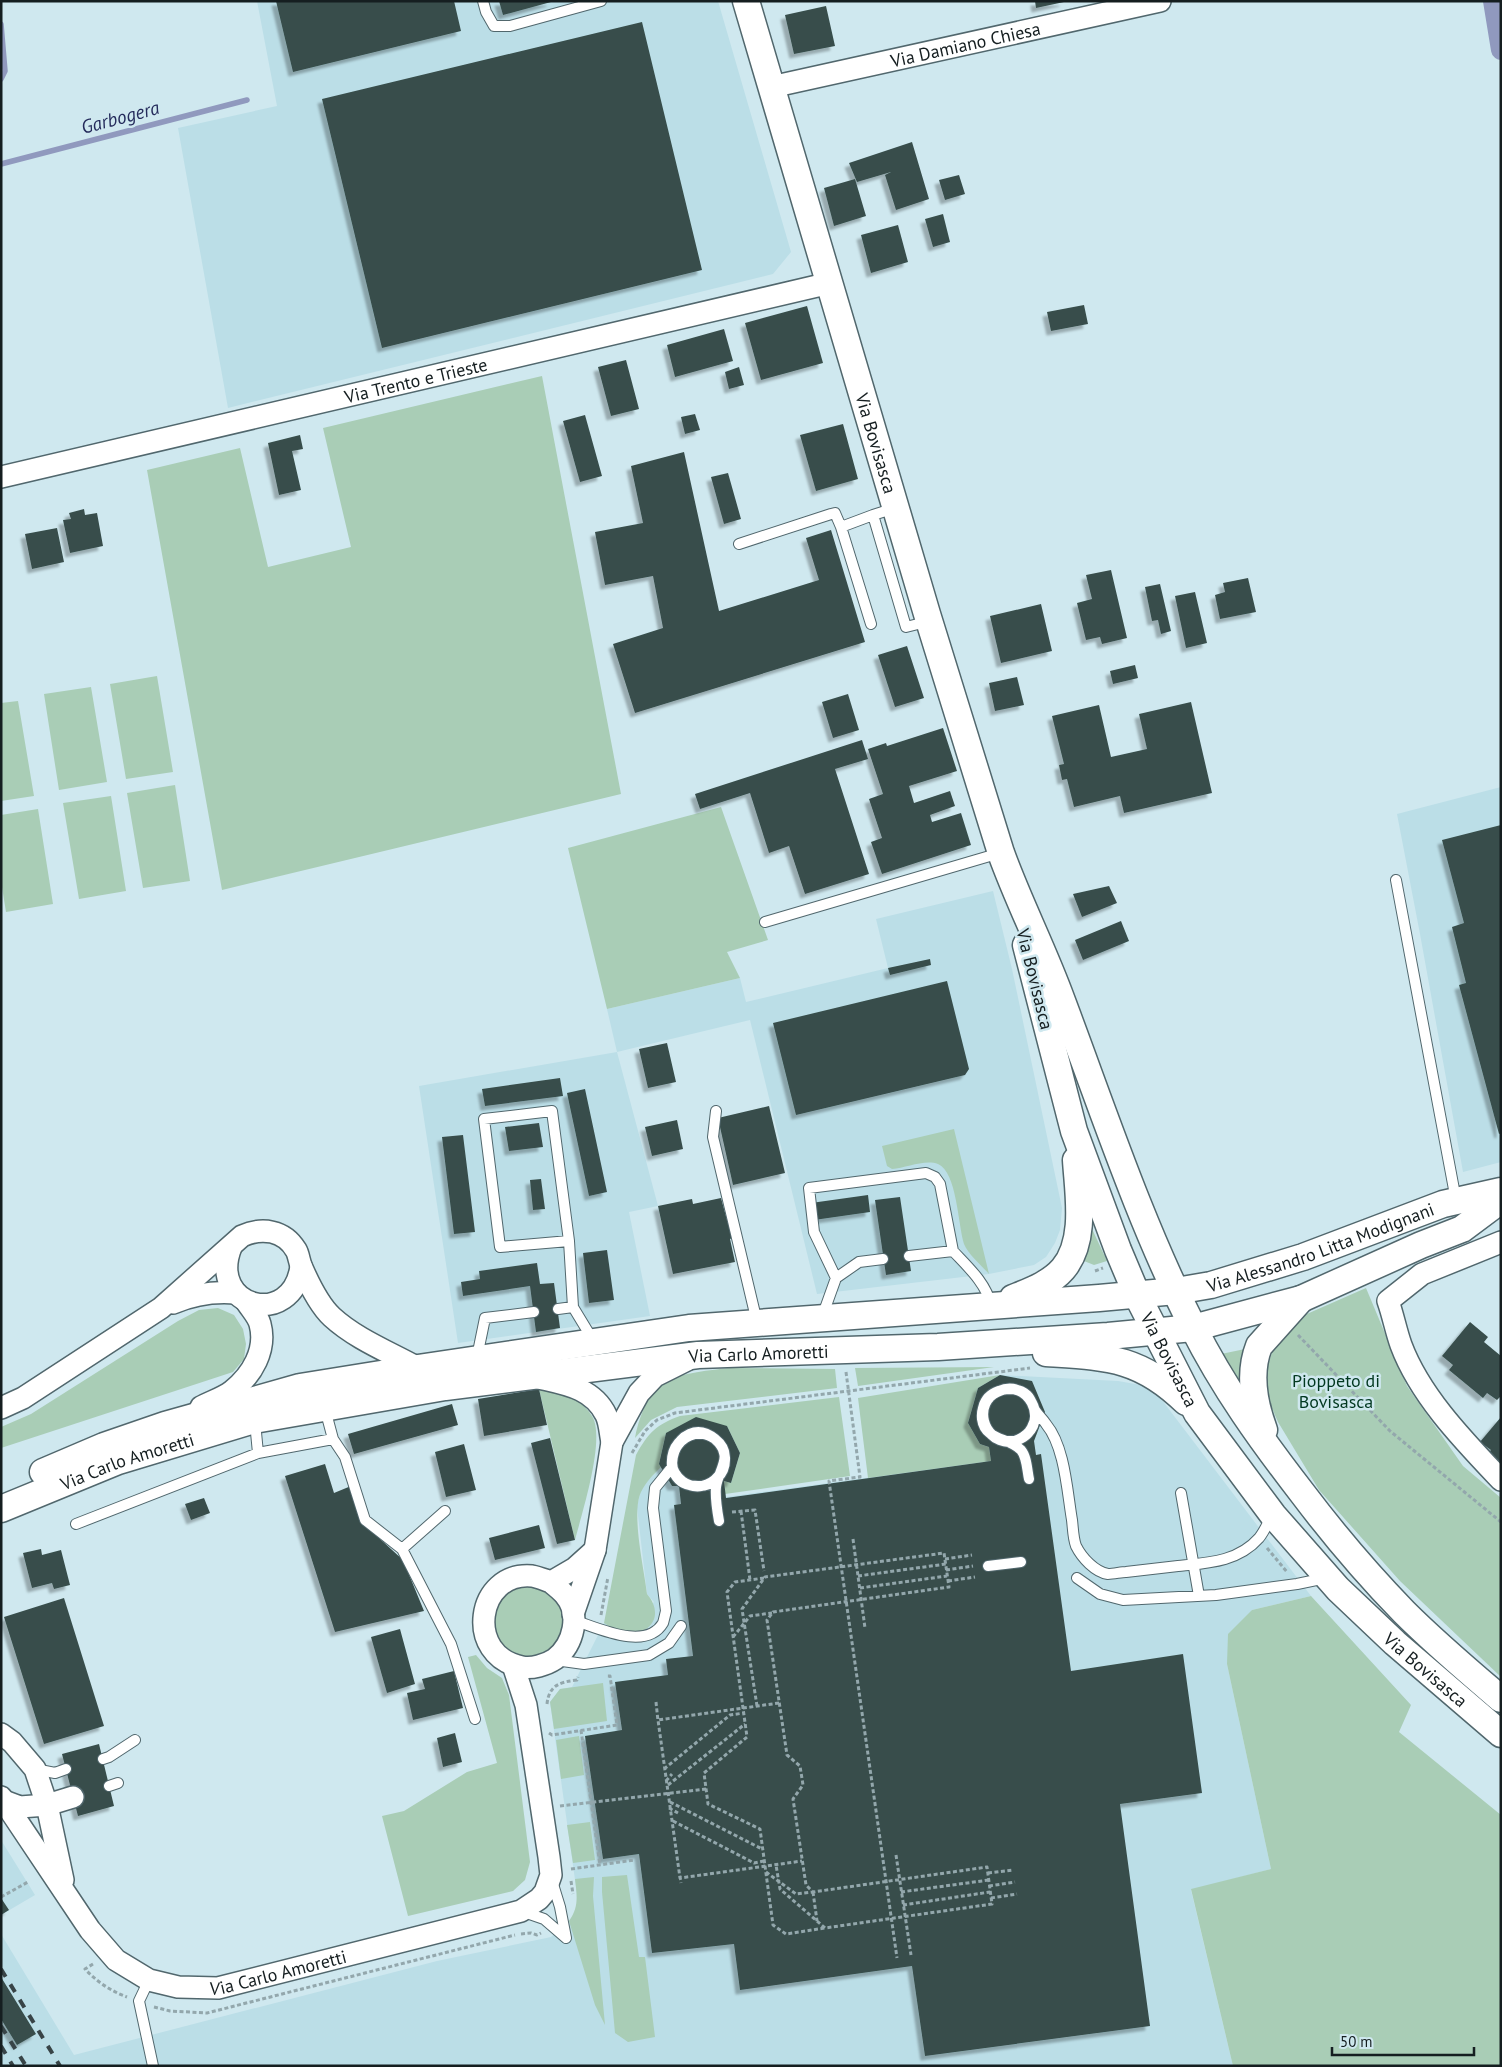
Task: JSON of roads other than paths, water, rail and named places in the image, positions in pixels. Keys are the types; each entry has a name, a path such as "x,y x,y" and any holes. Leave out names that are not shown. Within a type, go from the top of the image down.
{"street":[{"name":"Via Bovisasca","path":"746,1 830,283 885,511 930,621 1012,884 1044,953 1156,1249 1193,1328 1240,1408 1274,1456 1325,1522 1398,1606 1453,1658 1501,1699"},
{"name":"Via Damiano Chiesa","path":"771,87 1160,1"},
{"name":"Via Trento e Trieste","path":"1,477 830,283"},
{"name":"Via Bovisasca","path":"1012,884 1027,952 1074,1132 1137,1295 1197,1413 1273,1515 1328,1578 1383,1632 1501,1734"},
{"path":"994,1306 1039,1287 1062,1270 1070,1258 1077,1233 1078,1202 1074,1132"},
{"name":"Via Alessandro Litta Modignani","path":"1137,1295 1176,1291 1227,1281 1303,1257 1394,1221 1456,1200 1501,1191"},
{"name":"Via Alessandro Litta Modignani","path":"1193,1328 1301,1299 1421,1245 1462,1229 1501,1200"},
{"path":"1,1408 23,1398 161,1308 232,1248 242,1236 264,1230 279,1234 291,1243 297,1252 300,1266 310,1285 330,1315 348,1331 418,1368"},
{"path":"1501,1242 1422,1274 1388,1301 1401,1346 1429,1399 1472,1450 1501,1480"},
{"name":"Via Carlo Amoretti","path":"165,1425 232,1391 252,1368 260,1355 262,1340 260,1322 230,1285 226,1273 226,1261 232,1248"},
{"path":"161,1308 188,1296 208,1292 241,1297 258,1305 272,1304 284,1299 293,1290 299,1277 300,1266"},
{"name":"Via Carlo Amoretti","path":"1,1490 104,1446 165,1425 300,1386 477,1358 688,1328 1137,1295"},
{"path":"1274,1456 1256,1403 1253,1374 1255,1360 1259,1346 1301,1299"},
{"name":"Via Carlo Amoretti","path":"1,1510 118,1460 254,1420 324,1406 445,1386 698,1355 938,1347 1193,1328"},
{"path":"938,1347 1065,1355 1124,1362 1149,1372 1176,1392 1197,1413"},
{"path":"573,1618 595,1550 612,1442 638,1392 655,1376 698,1355"},
{"path":"532,1376 575,1386 593,1398 606,1416 612,1442"},
{"path":"550,1582 574,1568 595,1550"},
{"path":"532,1576 550,1582 566,1596 573,1618 573,1632 566,1648 546,1663 525,1668 513,1665 497,1656 486,1640 482,1622 486,1603 497,1588 514,1578 532,1576"},
{"path":"526,1705 546,1663"},
{"path":"513,1665 526,1705 558,1873 539,1899 520,1911"},
{"name":"Via Carlo Amoretti","path":"1,1734 12,1742 35,1769 47,1805 68,1897"},
{"path":"47,1805 73,1796"},
{"name":"Via Carlo Amoretti","path":"3,1799 20,1807 47,1805"},
{"name":"Via Carlo Amoretti","path":"3,1799 90,1930 116,1960 149,1980 178,1987 218,1988 520,1911"}],"lane":[{"path":"483,1 486,12 494,26 510,26 601,1"},
{"path":"840,527 885,511"},
{"path":"739,544 835,514 870,624"},
{"path":"765,922 1001,853"},
{"path":"1396,880 1456,1200"},
{"path":"569,1240 500,1247 484,1119 552,1111 569,1240 573,1307 593,1341"},
{"path":"716,1111 712,1137 757,1323"},
{"path":"836,1278 814,1232 808,1188 926,1173 935,1177 940,1184 953,1251 988,1291 994,1306"},
{"path":"908,1256 953,1251"},
{"path":"822,1318 836,1278 859,1262 883,1259"},
{"path":"558,1309 573,1307"},
{"path":"477,1358 485,1318 534,1312"},
{"path":"1029,1480 1022,1452 1004,1441 996,1439 990,1434 982,1419 990,1396 1005,1389 1013,1389 1028,1397 1035,1411 1048,1426 1058,1445 1076,1545 1086,1562 1108,1574 1214,1563 1233,1557 1258,1538 1273,1515"},
{"path":"324,1406 333,1439 346,1457 365,1520 402,1549 451,1644 475,1719"},
{"path":"1004,1441 1021,1439 1032,1428 1035,1411"},
{"path":"254,1420 258,1453"},
{"path":"573,1618 623,1637 646,1635 656,1630 662,1623 666,1611 653,1508 655,1488 678,1443 692,1435 708,1435 718,1442 724,1453 716,1495 719,1521"},
{"name":"Via Carlo Amoretti","path":"76,1524 258,1453 333,1439"},
{"path":"672,1458 681,1480 688,1485 705,1486 721,1473"},
{"path":"1181,1493 1198,1596"},
{"path":"402,1549 445,1511"},
{"path":"988,1566 1021,1562"},
{"path":"1077,1578 1100,1594 1123,1600 1198,1596 1297,1584 1328,1578"},
{"path":"546,1663 584,1664 648,1655 669,1643 681,1626"},
{"path":"103,1759 136,1740"},
{"path":"35,1769 56,1773 66,1769"},
{"path":"520,1911 544,1918 566,1938 560,1907 558,1873"},
{"path":"149,1980 140,2001 153,2066"}],"waterway":[{"path":"1493,1 1501,50"},
{"path":"1,24 5,71 1,79"},
{"name":"Garbogera","path":"1,164 247,100"}],"railway":[{"path":"1,1969 60,2066"},
{"path":"1,2026 26,2066"},
{"path":"1,2046 13,2066"}],"park label":[{"name":"Pioppeto di Bovisasca","path":"1336,1390"}]}
